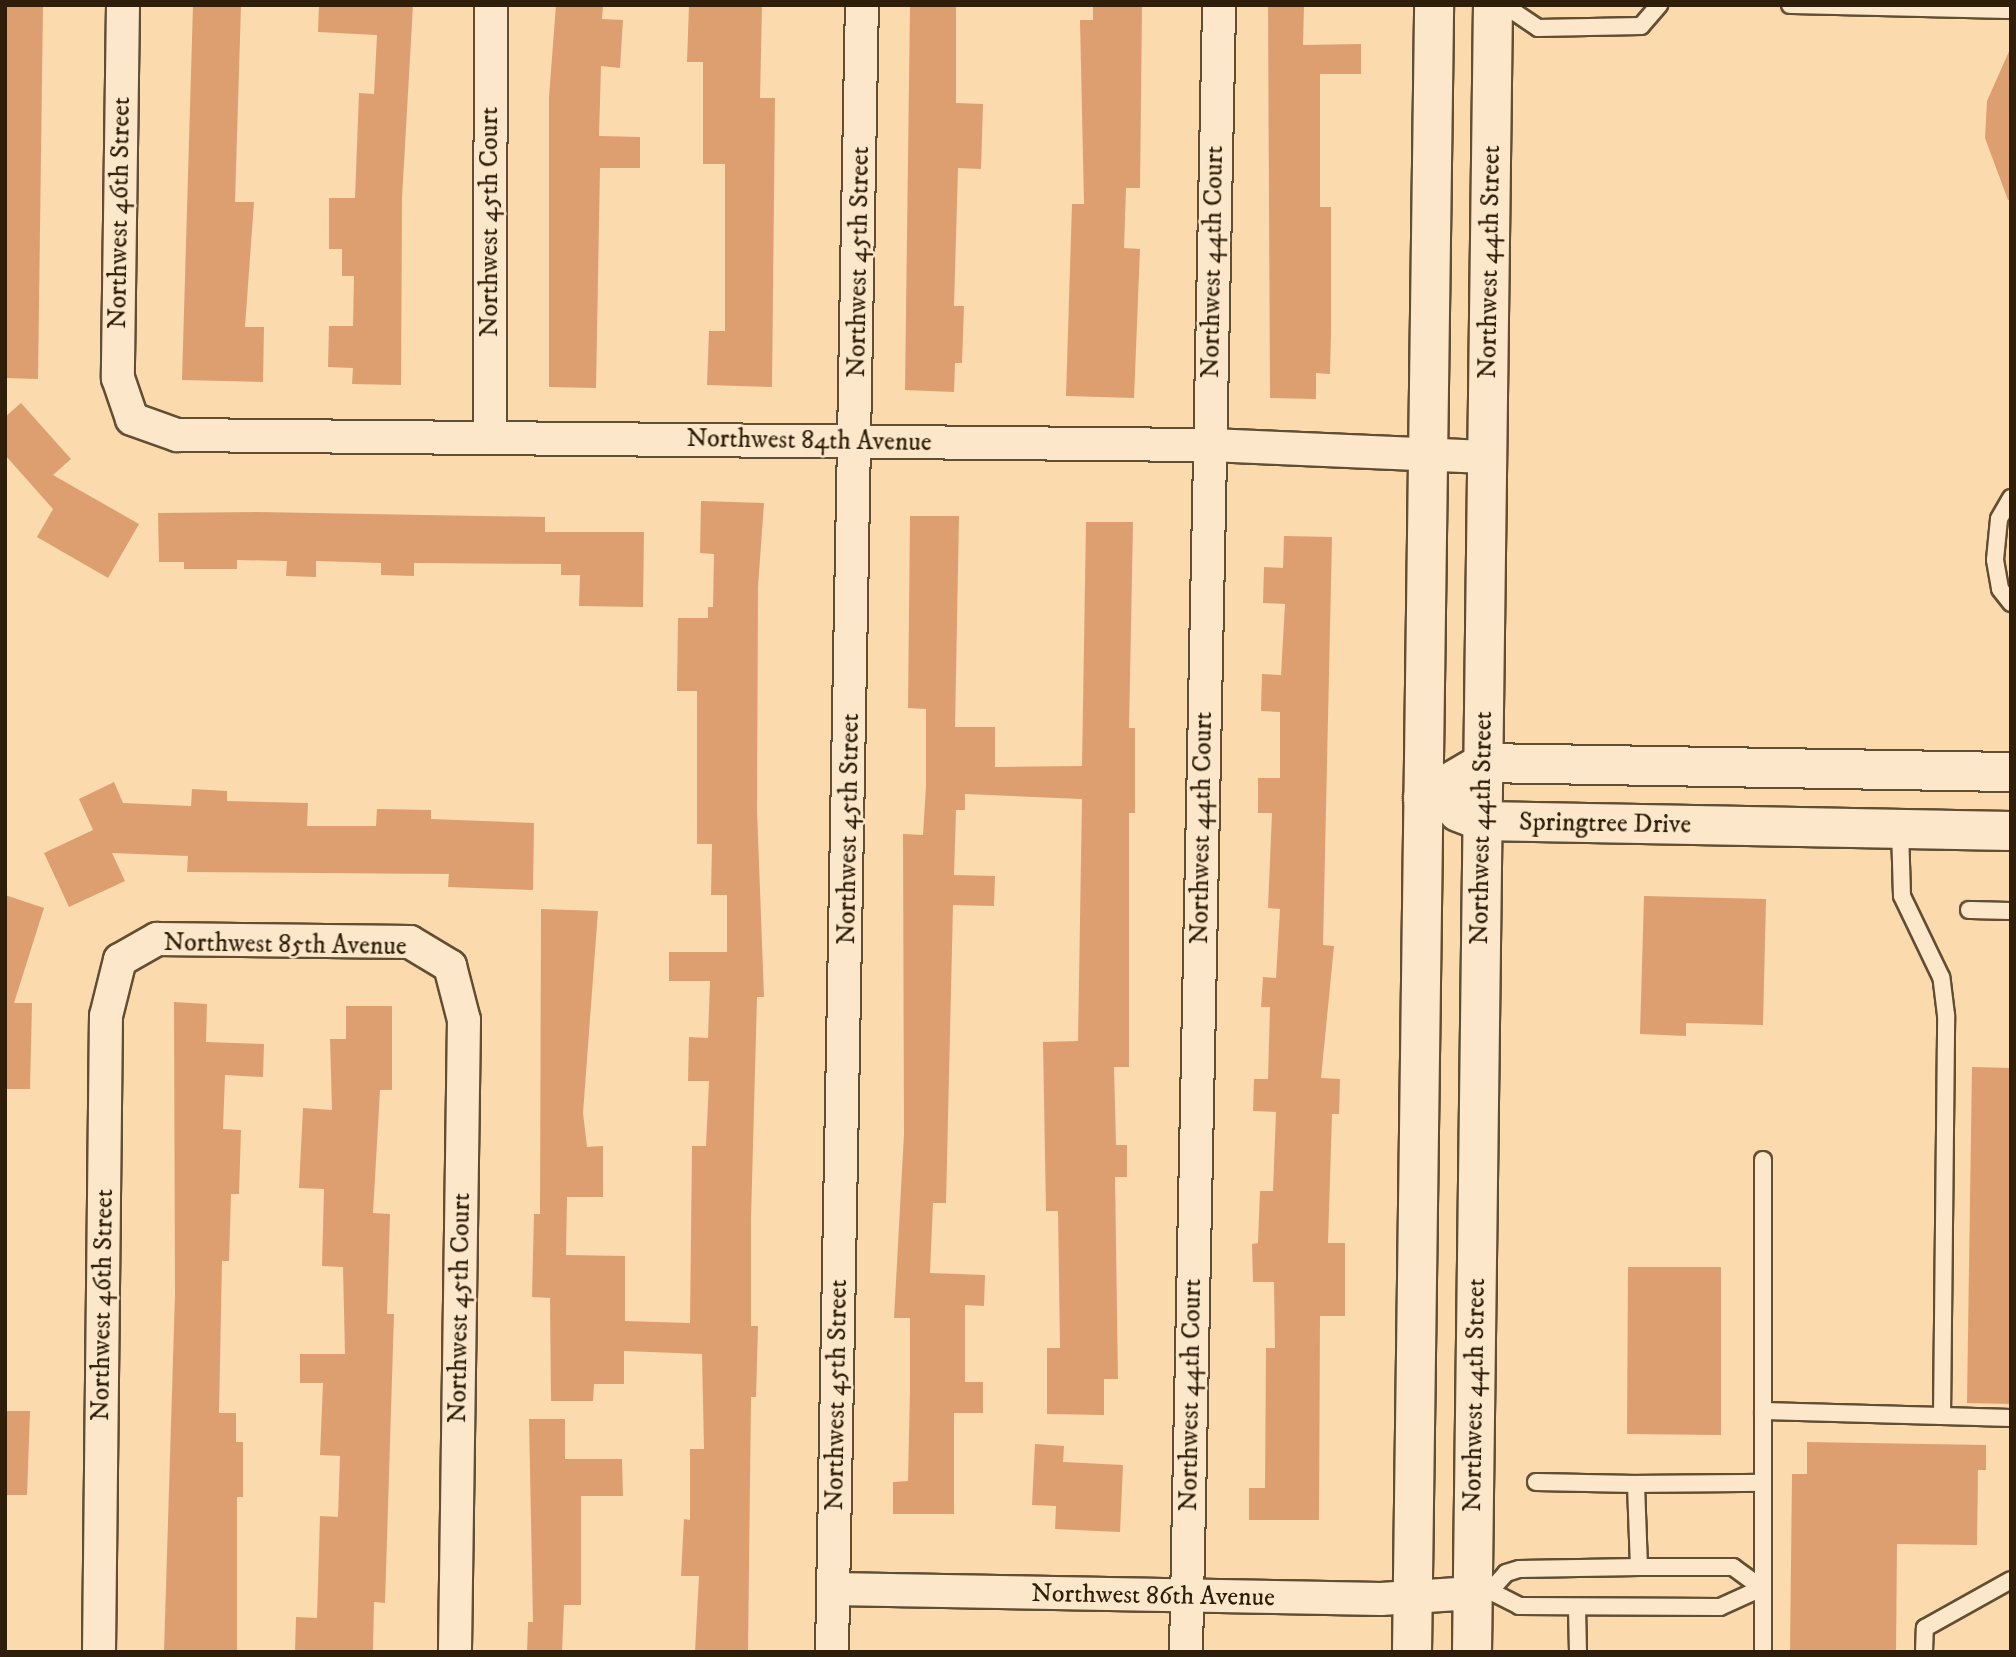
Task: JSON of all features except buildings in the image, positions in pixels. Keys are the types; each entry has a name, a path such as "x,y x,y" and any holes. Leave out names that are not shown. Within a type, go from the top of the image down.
{"street":[{"name":"Northwest 46th Street","path":"123,5 118,378 132,419"},
{"name":"Northwest 45th Court","path":"490,438 491,5"},
{"name":"Northwest 45th Street","path":"832,1652 862,5"},
{"name":"Northwest 44th Court","path":"1186,1652 1219,5"},
{"path":"1412,1652 1434,5"},
{"name":"Northwest 44th Street","path":"1472,1652 1482,1592 1482,821 1493,5"},
{"name":"Northwest 84th Avenue","path":"132,419 177,435 1209,445 1488,457"},
{"path":"1423,798 1483,763 2011,772"},
{"name":"Springtree Drive","path":"1423,798 1482,821 2011,831"},
{"name":"Northwest 85th Avenue","path":"120,960 157,939 370,942 410,943 450,966"},
{"name":"Northwest 46th Street","path":"99,1652 106,1016 120,960"},
{"name":"Northwest 45th Court","path":"450,966 464,1020 455,1652"},
{"name":"Northwest 86th Avenue","path":"834,1589 1187,1597 1413,1597 1482,1592"}],"lane":[{"path":"1504,5 1538,28 1641,26 1660,5"},
{"path":"1790,5 2011,10"},
{"path":"2011,498 1998,519 1995,560 2000,589 2011,603"},
{"path":"1900,829 1902,896 1941,977 1946,1015 1942,1416"},
{"path":"1969,910 2011,911"},
{"path":"1763,1160 1763,1652"},
{"path":"1763,1410 2011,1418"},
{"path":"1536,1482 1763,1483"},
{"path":"1636,1484 1639,1567"},
{"path":"1639,1567 1733,1567 1762,1588 1720,1607 1577,1608 1508,1605 1482,1592 1506,1573 1519,1569 1639,1567"},
{"path":"1924,1652 1925,1628 2011,1580"},
{"path":"1577,1608 1578,1652"}]}
